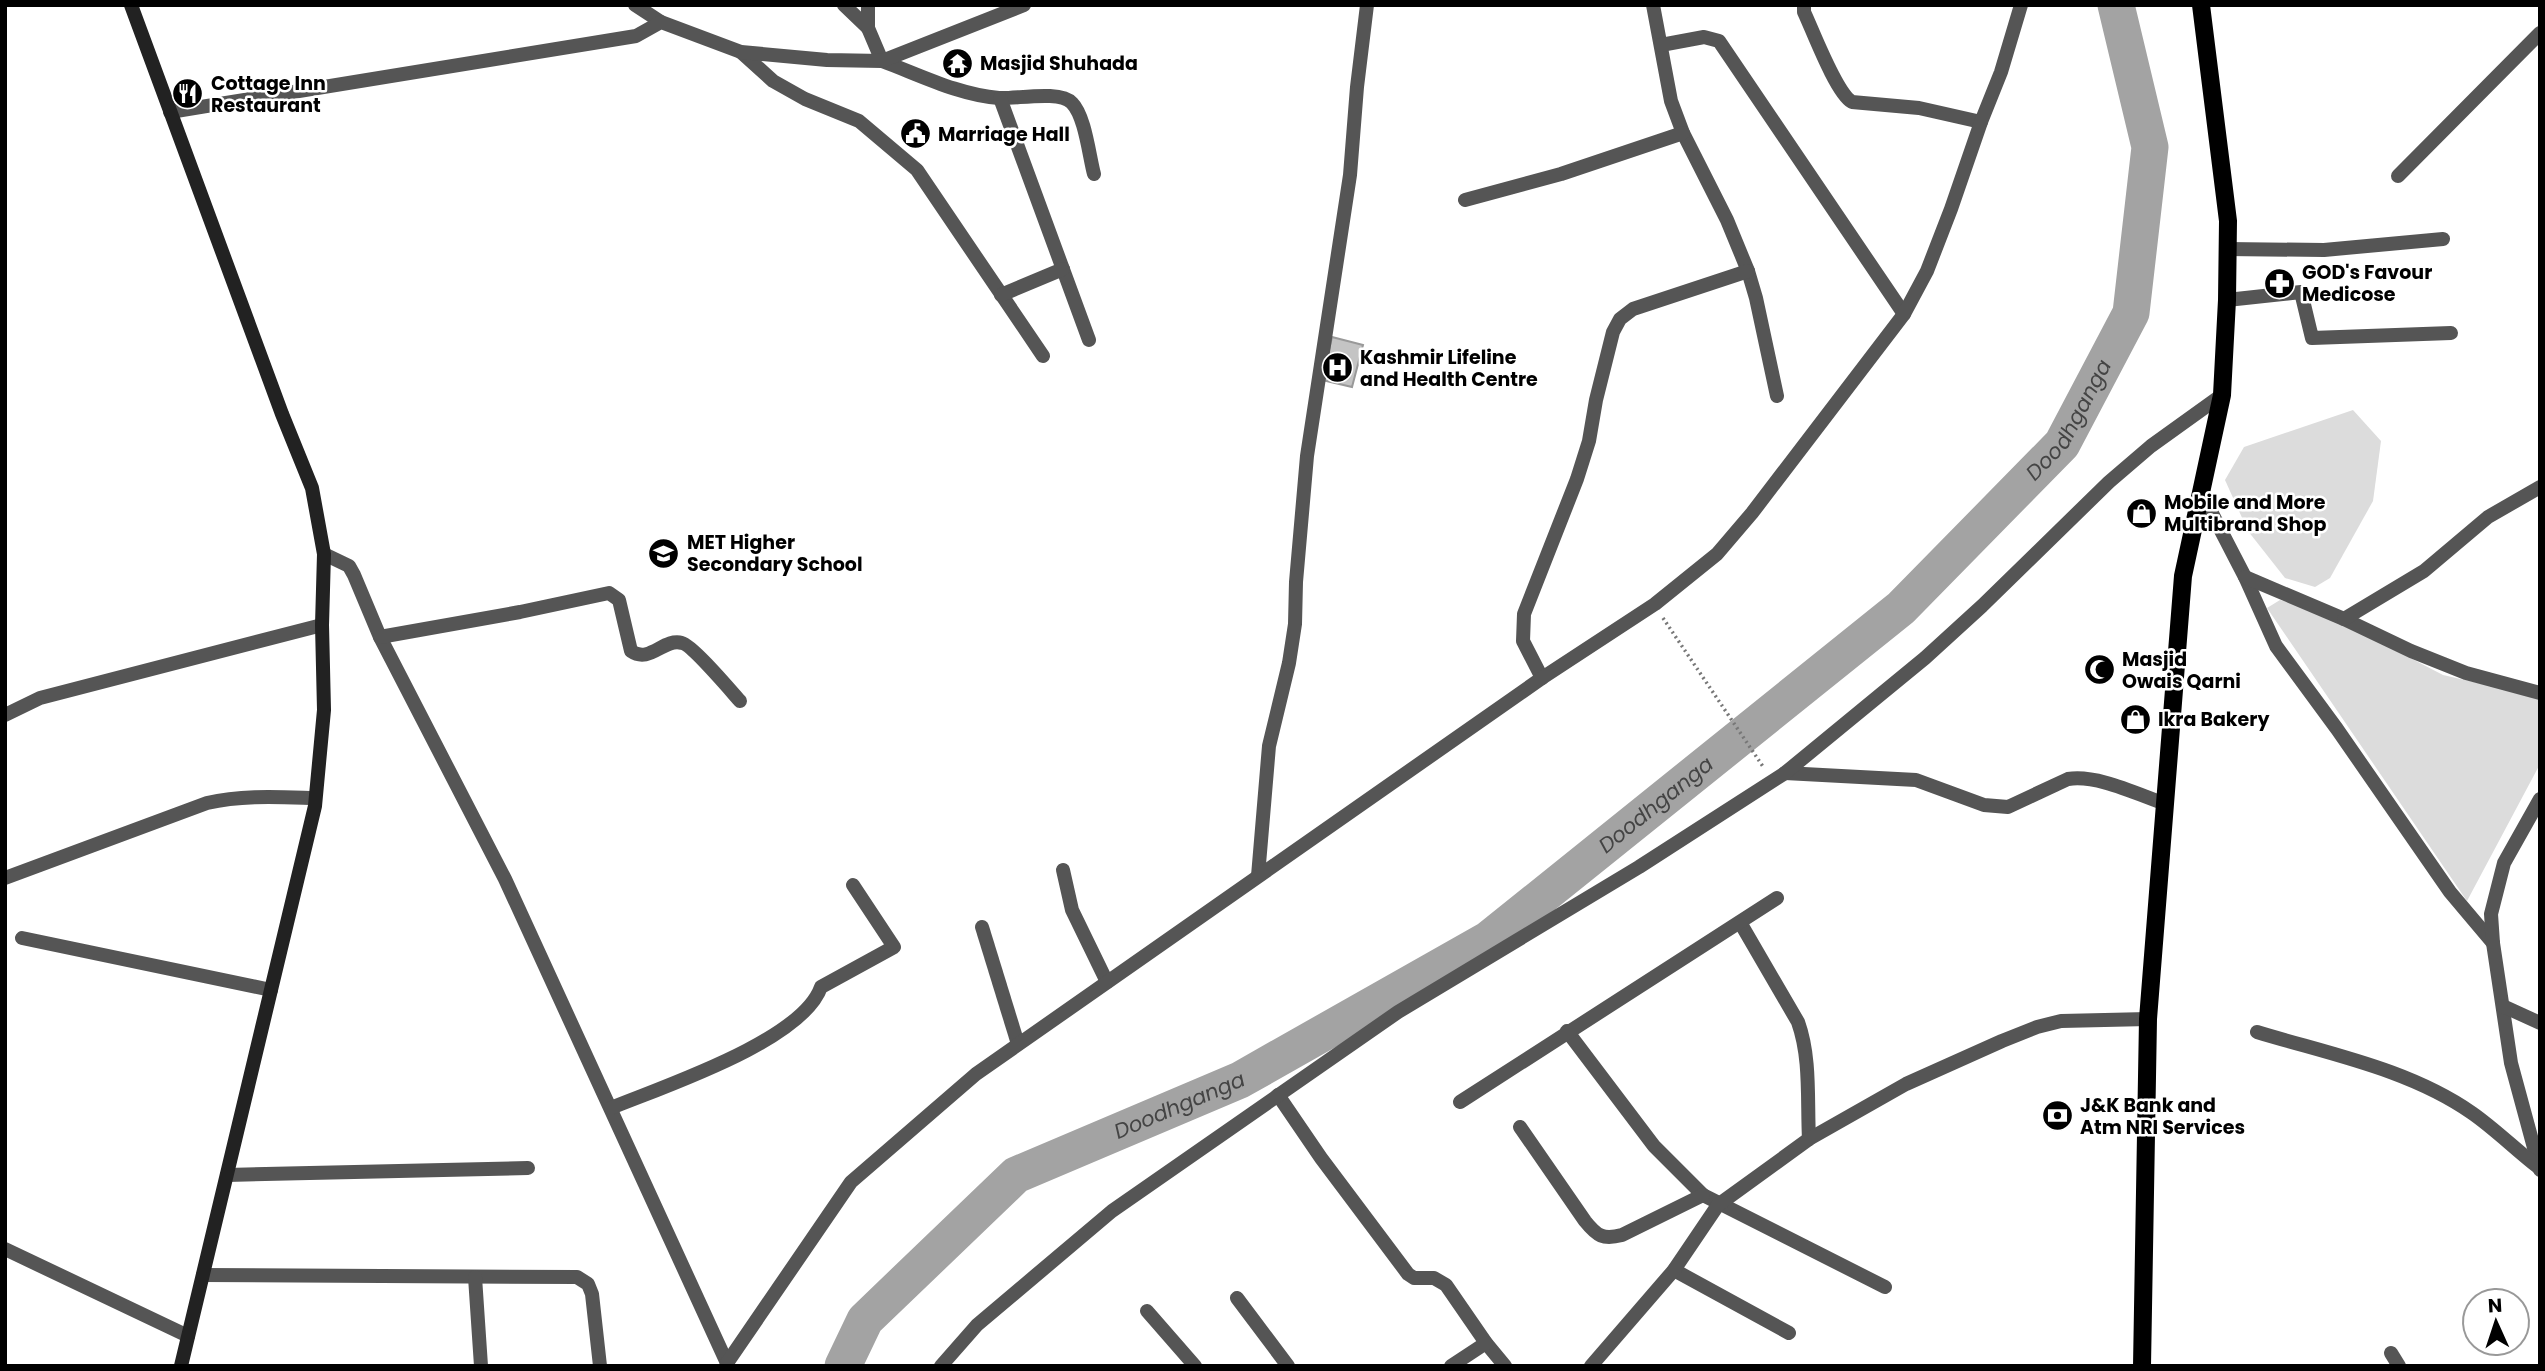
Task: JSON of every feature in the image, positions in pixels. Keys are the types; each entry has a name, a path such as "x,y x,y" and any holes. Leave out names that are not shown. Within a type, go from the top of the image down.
{"main road":[{"path":"131,5 282,414 312,488 324,554 324,710 315,806 181,1366"},
{"path":"2142,1366 2148,1019 2183,576 2222,395 2227,300 2228,221 2201,5"}],"street":[{"path":"635,5 661,22 741,52 827,60 882,61 969,93 1000,98 1065,97 1074,104 1079,114 1094,174"},
{"path":"844,5 868,28"},
{"path":"868,5 868,28 882,61"},
{"path":"882,61 996,10 1024,5"},
{"path":"1258,876 1269,746 1289,663 1295,624 1307,456 1350,175 1367,5"},
{"path":"1653,5 1671,102 1748,271 1777,396"},
{"path":"1804,5 1804,12 1847,100 1919,108 1981,122"},
{"path":"727,1365 851,1182 976,1074 1542,678 1655,604 1717,554 1752,513 1904,314 1927,271 2001,72 2021,5"},
{"path":"170,112 636,37 661,22"},
{"path":"2398,176 2540,33"},
{"path":"1661,45 1704,37 1719,41 1904,314"},
{"path":"741,52 772,81 805,99 859,121 917,170 1043,356"},
{"path":"1000,98 1089,340"},
{"path":"1465,200 1561,174 1683,133"},
{"path":"2227,249 2323,250 2443,239"},
{"path":"1001,295 1063,269"},
{"path":"1542,678 1522,641 1524,614 1577,480 1616,326 1620,319 1633,309 1748,271"},
{"path":"2227,300 2301,292 2312,338 2451,332"},
{"path":"941,1366 977,1325 1112,1211 1398,1012 1639,867 1785,774 1935,649 2109,482 2151,446 2222,395"},
{"path":"2344,619 2424,571 2488,517 2540,487"},
{"path":"2201,492 2245,577 2276,646 2450,892 2493,943"},
{"path":"324,554 349,566 380,637 505,879 727,1365"},
{"path":"2245,577 2344,619 2410,651 2466,673 2540,693"},
{"path":"380,637 609,593 619,600 631,651 644,656 672,642 687,645 740,701"},
{"path":"5,715 40,698 322,625"},
{"path":"1785,774 1916,780 1984,805 2008,807 2068,779 2078,778 2099,782 2166,804"},
{"path":"5,877 207,803 254,797 314,799"},
{"path":"2539,1168 2511,1063 2491,914 2504,863 2540,799"},
{"path":"1063,870 1072,911 1107,982"},
{"path":"611,1108 735,1058 802,1016 821,987 894,947 853,885"},
{"path":"1460,1102 1567,1031 1741,924 1777,898"},
{"path":"1741,924 1798,1022 1805,1052 1809,1139"},
{"path":"982,927 1018,1044"},
{"path":"22,938 271,990"},
{"path":"2503,1006 2540,1023"},
{"path":"1591,1366 1674,1270 1718,1205 1809,1139 1906,1084 2037,1027 2061,1021 2148,1019"},
{"path":"1567,1031 1654,1146 1703,1195 1718,1205 1885,1287"},
{"path":"2257,1032 2385,1071 2430,1089 2473,1114 2539,1168"},
{"path":"1279,1095 1321,1158 1408,1274 1415,1278 1440,1280 1505,1366"},
{"path":"1520,1127 1585,1222 1601,1236 1609,1238 1622,1235 1703,1195"},
{"path":"227,1175 528,1168"},
{"path":"5,1249 188,1336"},
{"path":"1674,1270 1789,1333"},
{"path":"203,1275 577,1277 583,1280 592,1294 600,1366"},
{"path":"475,1277 481,1366"},
{"path":"1237,1298 1288,1366"},
{"path":"1147,1311 1195,1366"},
{"path":"1451,1366 1486,1343"}],"path":[{"path":"1663,619 1761,766"}],"shaded area":[{"path":"2353,410 2381,441 2373,501 2330,578 2315,587 2285,578 2248,531 2225,480 2244,447"},
{"path":"2280,600 2324,613 2443,675 2540,697 2540,764 2467,901 2267,608"}],"building":[{"path":"1332,337 1363,345 1352,387 1322,380"}],"waterway":[{"name":"Doodhganga","path":"843,1366 865,1320 1016,1175 1240,1080 1489,939 1901,608 2062,444 2131,313 2150,147 2116,5"}],"place":[{"name":"Masjid Shuhada","path":"957,63"},
{"name":"Cottage Inn Restaurant","path":"188,94"},
{"name":"Marriage Hall","path":"915,134"},
{"name":"GOD's Favour Medicose","path":"2279,283"},
{"name":"Kashmir Lifeline and Health Centre","path":"1337,368"},
{"name":"Mobile and More Multibrand Shop","path":"2141,513"},
{"name":"MET Higher Secondary School","path":"664,553"},
{"name":"Masjid Owais Qarni","path":"2099,670"},
{"name":"Ikra Bakery","path":"2135,719"},
{"name":"J&K Bank and Atm NRI Services","path":"2057,1116"}]}
